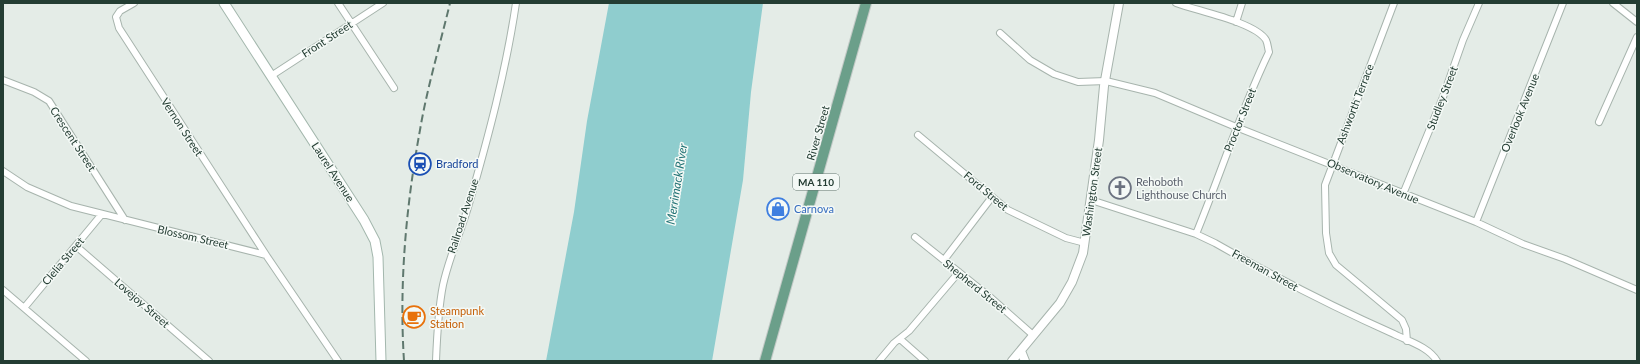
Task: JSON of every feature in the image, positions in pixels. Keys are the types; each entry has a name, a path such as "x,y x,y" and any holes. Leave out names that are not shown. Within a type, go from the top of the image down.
{"main road":[{"name":"Laurel Avenue","path":"224,3 360,214 375,241 378,257 381,361"},
{"name":"River Street","path":"765,361 866,3"}],"street":[{"name":"Vernon Street","path":"134,3 120,11 116,17 119,28 266,255"},
{"path":"338,3 394,88"},
{"name":"Front Street","path":"271,76 383,3"},
{"name":"Railroad Avenue","path":"436,361 439,310 444,279 468,206 507,58 516,3"},
{"name":"Washington Street","path":"1012,361 1066,293 1072,282 1085,243 1106,81 1119,3"},
{"name":"Proctor Street","path":"1176,3 1236,22 1260,34 1267,41 1269,52 1236,127 1196,234"},
{"path":"1236,22 1242,3"},
{"name":"Ashworth Terrace","path":"1394,3 1325,185 1326,233 1329,253 1336,265 1402,320 1408,341"},
{"name":"Studley Street","path":"1404,194 1479,3"},
{"name":"Overlook Avenue","path":"1476,222 1563,3"},
{"path":"1613,3 1637,22"},
{"name":"Observatory Avenue","path":"1000,33 1030,60 1054,74 1078,82 1106,81 1155,93 1236,127 1476,222 1523,244 1565,259 1637,290"},
{"path":"1599,122 1637,37"},
{"name":"Crescent Street","path":"3,80 34,92 49,101 125,220"},
{"name":"Ford Street","path":"918,135 992,197 1018,215 1066,238 1085,243"},
{"name":"Blossom Street","path":"3,171 27,187 52,199 102,214 266,255"},
{"path":"944,260 992,197"},
{"name":"Freeman Street","path":"1090,200 1196,234 1330,305 1433,354 1436,361"},
{"name":"Clelia Street","path":"24,308 102,214"},
{"name":"Shepherd Street","path":"915,237 1033,335"},
{"name":"Lovejoy Street","path":"76,246 209,361"},
{"path":"266,255 338,361"},
{"path":"879,361 959,272"},
{"path":"3,290 86,361"},
{"path":"900,339 925,361"},
{"path":"1021,351 1025,361"}],"water":[{"name":"Merrimack River","path":"609,3 763,3 751,92 743,180 712,361 546,361 574,212 587,121"}],"railway":[{"path":"404,361 402,303 407,216 426,98 450,3"}],"place":[{"name":"Bradford","path":"420,164"},
{"name":"Rehoboth Lighthouse Church","path":"1120,188"},
{"name":"Carnova","path":"778,209"},
{"name":"Steampunk Station","path":"414,317"}]}
